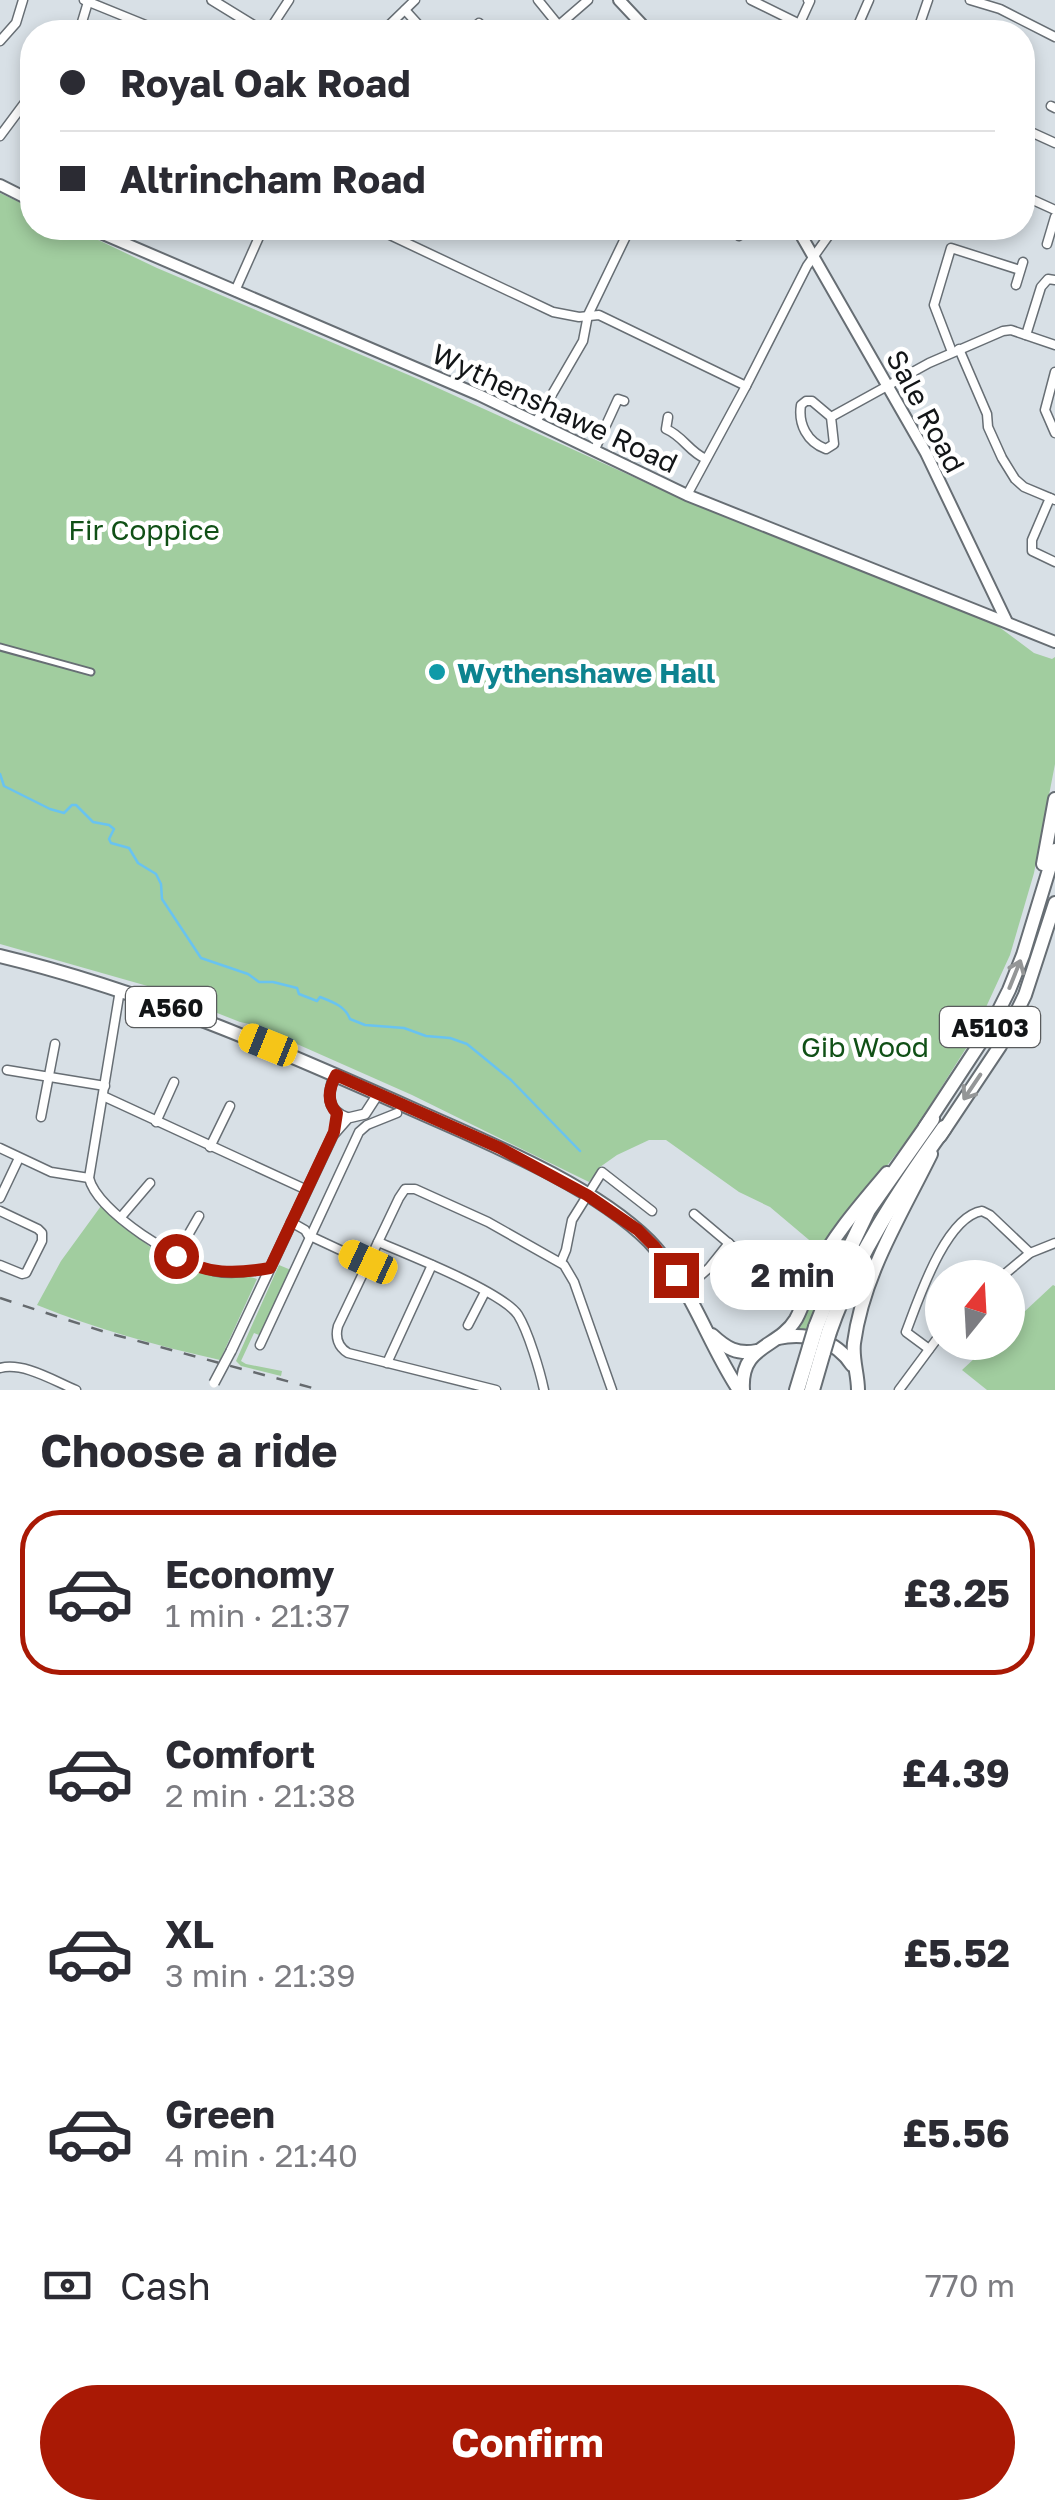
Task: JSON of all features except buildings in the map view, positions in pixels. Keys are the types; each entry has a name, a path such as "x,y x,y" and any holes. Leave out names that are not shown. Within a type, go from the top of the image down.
{"highway":[{"path":"1032,926 1055,799"},
{"name":"A5103","path":"854,1369 854,1338 875,1268 938,1124 1009,990 1055,850"},
{"name":"A5103","path":"776,1339 796,1319 819,1263 850,1218 938,1124 1000,1046 1025,995 1055,903"},
{"name":"A560","path":"0,956 120,990 210,1022 500,1148 587,1195 638,1230 661,1255 685,1289 741,1390"},
{"path":"823,1330 938,1124"},
{"path":"797,1390 816,1350 852,1241 868,1210 938,1124"},
{"path":"710,1334 732,1351 745,1353 757,1351 776,1339 803,1336 826,1341 845,1355 854,1369 858,1389"},
{"path":"812,1390 816,1350"},
{"name":"A560","path":"741,1390 745,1369 757,1351"}],"main road":[{"path":"619,0 638,20"},
{"name":"Wythenshawe Road","path":"116,240 536,422 686,495 1050,642"},
{"name":"Sale Road","path":"804,240 926,454 1006,621"}],"street":[{"path":"0,42 16,23 23,0"},
{"path":"212,0 245,20"},
{"path":"395,20 415,0"},
{"path":"568,20 588,0"},
{"path":"753,0 791,20"},
{"path":"970,0 1022,20"},
{"path":"1010,14 1016,0"},
{"path":"86,1 129,20"},
{"path":"405,10 415,20"},
{"path":"0,136 20,109"},
{"path":"1047,244 1055,213"},
{"path":"234,291 257,240"},
{"path":"400,240 553,312 566,316 599,315 746,386"},
{"path":"536,422 584,341 588,315 624,240"},
{"path":"686,495 825,240"},
{"path":"1016,286 1022,266 951,248 934,305 987,414 988,427 1002,458 1024,487 1053,499 1032,540 1032,549 1055,562"},
{"path":"1026,335 1042,288 1048,279 1055,280"},
{"path":"832,417 1002,331 1011,330 1055,345"},
{"path":"1055,372 1045,410 1055,434"},
{"path":"595,449 618,399"},
{"path":"812,401 832,417 835,440 833,447 826,449 812,440 801,424 801,405 812,401"},
{"path":"668,418 666,429 706,459"},
{"path":"0,648 92,672"},
{"path":"120,990 89,1178 95,1194 153,1242 188,1263 217,1272 270,1268"},
{"path":"41,1117 55,1044"},
{"path":"7,1070 105,1086"},
{"path":"336,1075 329,1099 332,1108 348,1118"},
{"path":"156,1122 174,1082"},
{"path":"334,1133 348,1118 365,1114 378,1094"},
{"path":"103,1096 307,1190"},
{"path":"210,1146 230,1106"},
{"path":"212,1386 334,1133 337,1113"},
{"path":"260,1344 353,1144 364,1126 397,1113"},
{"path":"334,1133 353,1144"},
{"path":"0,1148 51,1172 89,1178"},
{"path":"0,1198 19,1158"},
{"path":"561,1262 572,1220 602,1172 652,1211"},
{"path":"121,1217 150,1183"},
{"path":"496,1390 345,1351 336,1336 402,1193 413,1188 488,1222 561,1262 570,1271 612,1390"},
{"path":"0,1211 38,1229 42,1240 26,1273 0,1265"},
{"path":"936,1260 955,1230 970,1215 982,1211 1030,1253"},
{"path":"694,1214 764,1273"},
{"path":"176,1256 199,1216"},
{"path":"290,1226 303,1236 309,1235 368,1262"},
{"path":"378,1242 507,1304 518,1316 544,1390"},
{"path":"685,1289 729,1243"},
{"path":"1022,1260 1055,1243"},
{"path":"387,1362 432,1266"},
{"path":"925,1284 906,1332 925,1345"},
{"path":"468,1326 485,1292"},
{"path":"899,1390 925,1354"},
{"path":"0,1368 10,1365 76,1390"}],"green space":[{"path":"0,193 20,202 20,240 98,240 691,503 991,621 1034,653 1055,657 1055,764 1034,873 1010,955 970,1042 911,1135 821,1250 770,1207 739,1192 666,1140 649,1140 617,1155 600,1167 589,1182 412,1095 254,1025 151,987 0,944"},
{"path":"101,1206 148,1245 187,1268 257,1279 220,1360 127,1336 37,1305 61,1261"},
{"path":"863,1211 821,1291 807,1331 792,1331 824,1269"},
{"path":"279,1265 291,1270 259,1335 254,1333 241,1361 282,1371 281,1376 241,1366 236,1361"},
{"path":"1055,1286 1055,1390 987,1390 962,1370 973,1360 1025,1360 1025,1311"}],"waterway":[{"path":"0,774 4,786 50,809 64,813 76,805 93,822 114,829 111,843 129,848 138,863 156,874 162,899 201,958 248,974 259,982 297,988 299,994 317,1001 320,997 365,1025 404,1028 467,1044 511,1080 580,1151"}],"railway":[{"path":"0,1298 108,1333 320,1390"}],"place":[{"name":"Wythenshawe Hall","path":"437,672"}],"route":[{"path":"176,1256 217,1272 270,1268 334,1132 337,1113 329,1094 336,1075 500,1148 587,1195 638,1230 676,1275"}],"park label":[{"name":"Fir Coppice","path":"144,529"},
{"name":"Gib Wood","path":"865,1046"}]}
